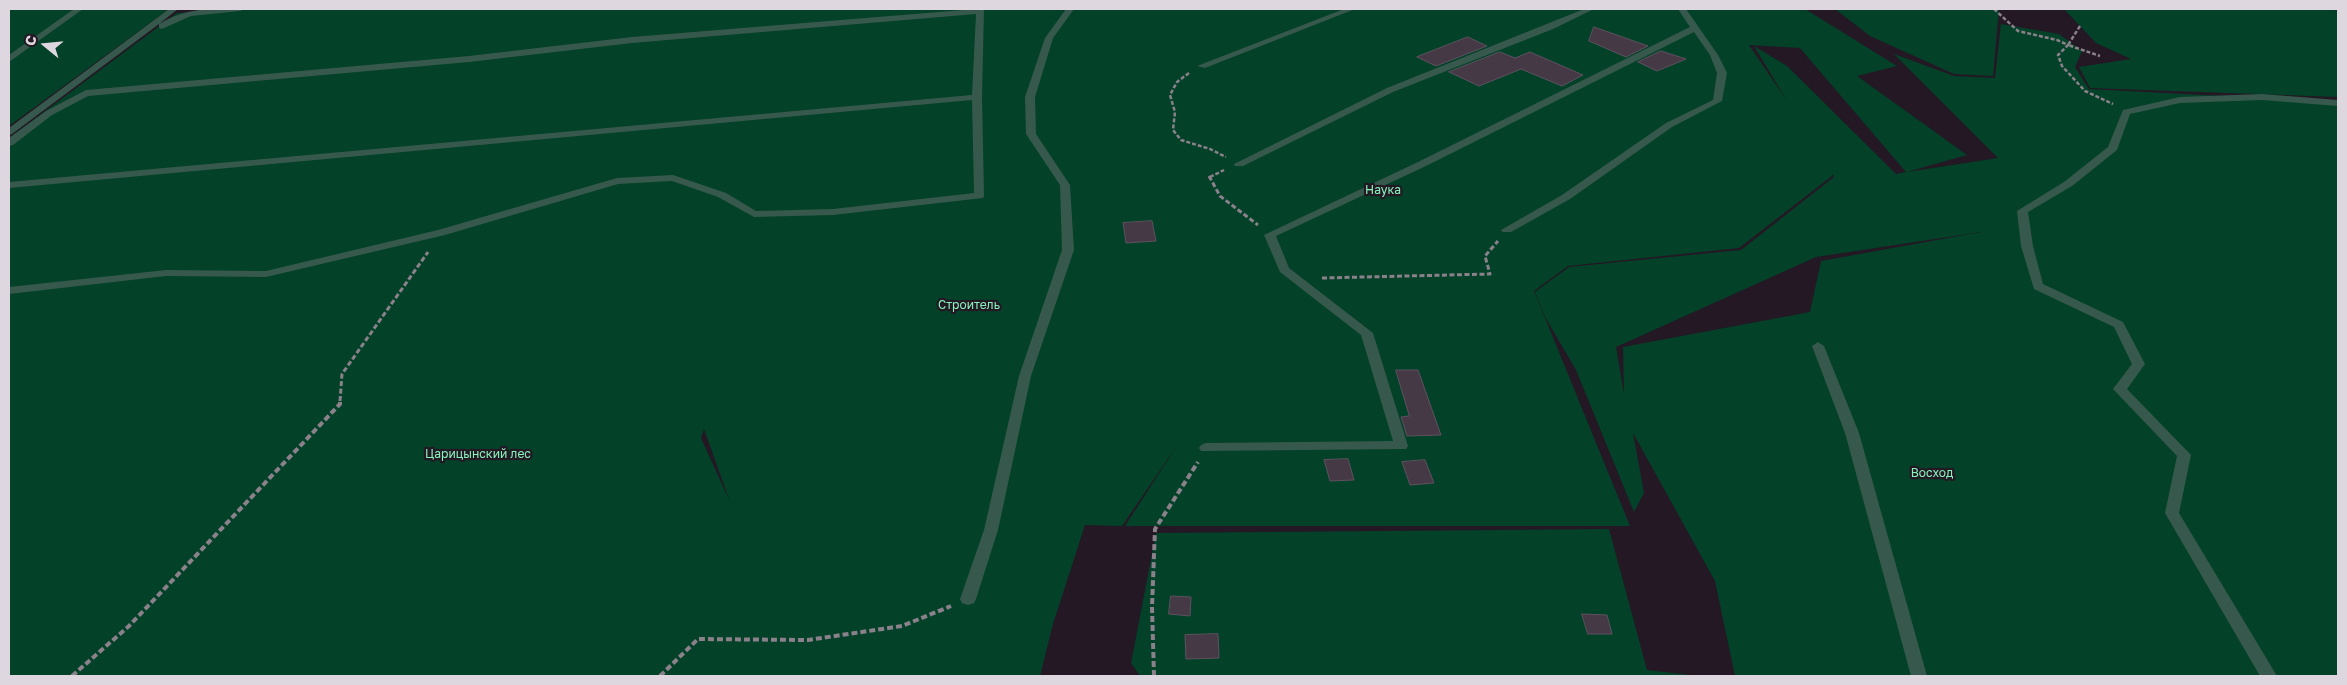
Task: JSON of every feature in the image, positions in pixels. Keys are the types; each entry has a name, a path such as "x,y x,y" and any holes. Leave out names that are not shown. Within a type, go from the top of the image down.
{"lane":[{"path":"9,59 79,9"},
{"path":"9,132 175,9"},
{"path":"86,93 95,76 171,20 198,12 240,9"},
{"path":"968,599 991,530 1025,376 1068,250 1065,185 1031,134 1030,97 1049,38 1070,9"},
{"path":"1202,66 1351,9"},
{"path":"1239,164 1390,90 1550,27 1590,9"},
{"path":"1507,230 1566,197 1669,125 1717,101 1722,73 1714,55 1682,9"},
{"path":"9,143 50,113 86,93 469,59 632,40 980,10 977,97 979,196 832,212 754,214 722,195 673,178 617,181 441,233 266,274 166,273 9,291"},
{"path":"1206,448 1401,446 1367,332 1284,270 1270,235 1422,164 1695,28"},
{"path":"9,185 977,97"},
{"path":"2269,676 2172,514 2184,455 2120,389 2139,364 2119,326 2038,286 2027,246 2022,211 2068,184 2113,148 2126,112 2180,100 2262,97 2338,103"},
{"path":"1818,346 1852,433 1919,676"}],"path":[{"path":"1993,9 2018,31 2057,40 2100,56"},
{"path":"2080,26 2068,45 2058,55 2062,66 2074,76 2085,90 2126,112"},
{"path":"1202,66 1177,82 1170,94 1175,112 1172,130 1181,140 1210,149 1239,164"},
{"path":"1239,164 1209,176 1220,196 1270,235"},
{"path":"1294,278 1490,274 1486,256 1507,230"},
{"path":"72,676 128,626 340,404 342,374 441,233"},
{"path":"1154,676 1152,607 1155,529 1206,448"},
{"path":"660,676 698,639 808,640 902,626 968,599"}],"green space":[{"path":"9,9 169,9 9,126"},
{"path":"231,9 1805,9 1897,66 1857,76 1967,155 1907,172 1998,158 1894,54 1954,76 1995,78 2001,24 2059,34 2082,51 2075,67 2089,89 2338,102 2338,676 1735,676 1715,581 1633,433 1644,493 1634,512 1576,370 1545,317 1535,292 1569,267 1741,250 1834,177 1832,174 1832,176 1739,248 1568,266 1534,291 1630,526 1125,526 1178,444 1122,526 1085,525 1053,624 1040,676 9,676 9,138 177,13","holes":["1749,45 1800,48 1906,172 1896,174 1787,66 1754,46 1787,101","1981,232 1821,261 1810,312 1623,347 1624,394 1616,347 1816,257","704,429 730,502 701,438"]},
{"path":"1835,9 1999,9 1993,76 1954,74 1870,36"},
{"path":"2064,9 2330,9 2338,11 2338,97 2090,88 2079,67 2131,59 2096,43"},
{"path":"1609,529 1647,670 1699,676 1140,676 1131,663 1156,533"}],"building":[{"path":"1594,27 1648,46 1626,57 1589,41"},
{"path":"1468,37 1487,46 1436,66 1417,57"},
{"path":"1661,51 1686,59 1657,71 1638,62"},
{"path":"1500,52 1515,58 1530,52 1583,75 1562,86 1521,69 1479,86 1449,72"},
{"path":"1152,221 1156,241 1126,243 1123,223"},
{"path":"1396,370 1418,370 1441,435 1407,436 1401,417 1409,416"},
{"path":"1348,459 1354,480 1330,481 1324,460"},
{"path":"1425,460 1434,483 1410,485 1402,462"},
{"path":"1171,596 1191,597 1190,616 1169,614"},
{"path":"1582,614 1607,615 1612,634 1588,634"},
{"path":"1218,634 1219,658 1186,659 1185,635"}],"park label":[{"name":"Наука","path":"1383,190"},
{"name":"Строитель","path":"969,305"},
{"name":"Царицынский лес","path":"478,454"},
{"name":"Восход","path":"1932,473"}]}
